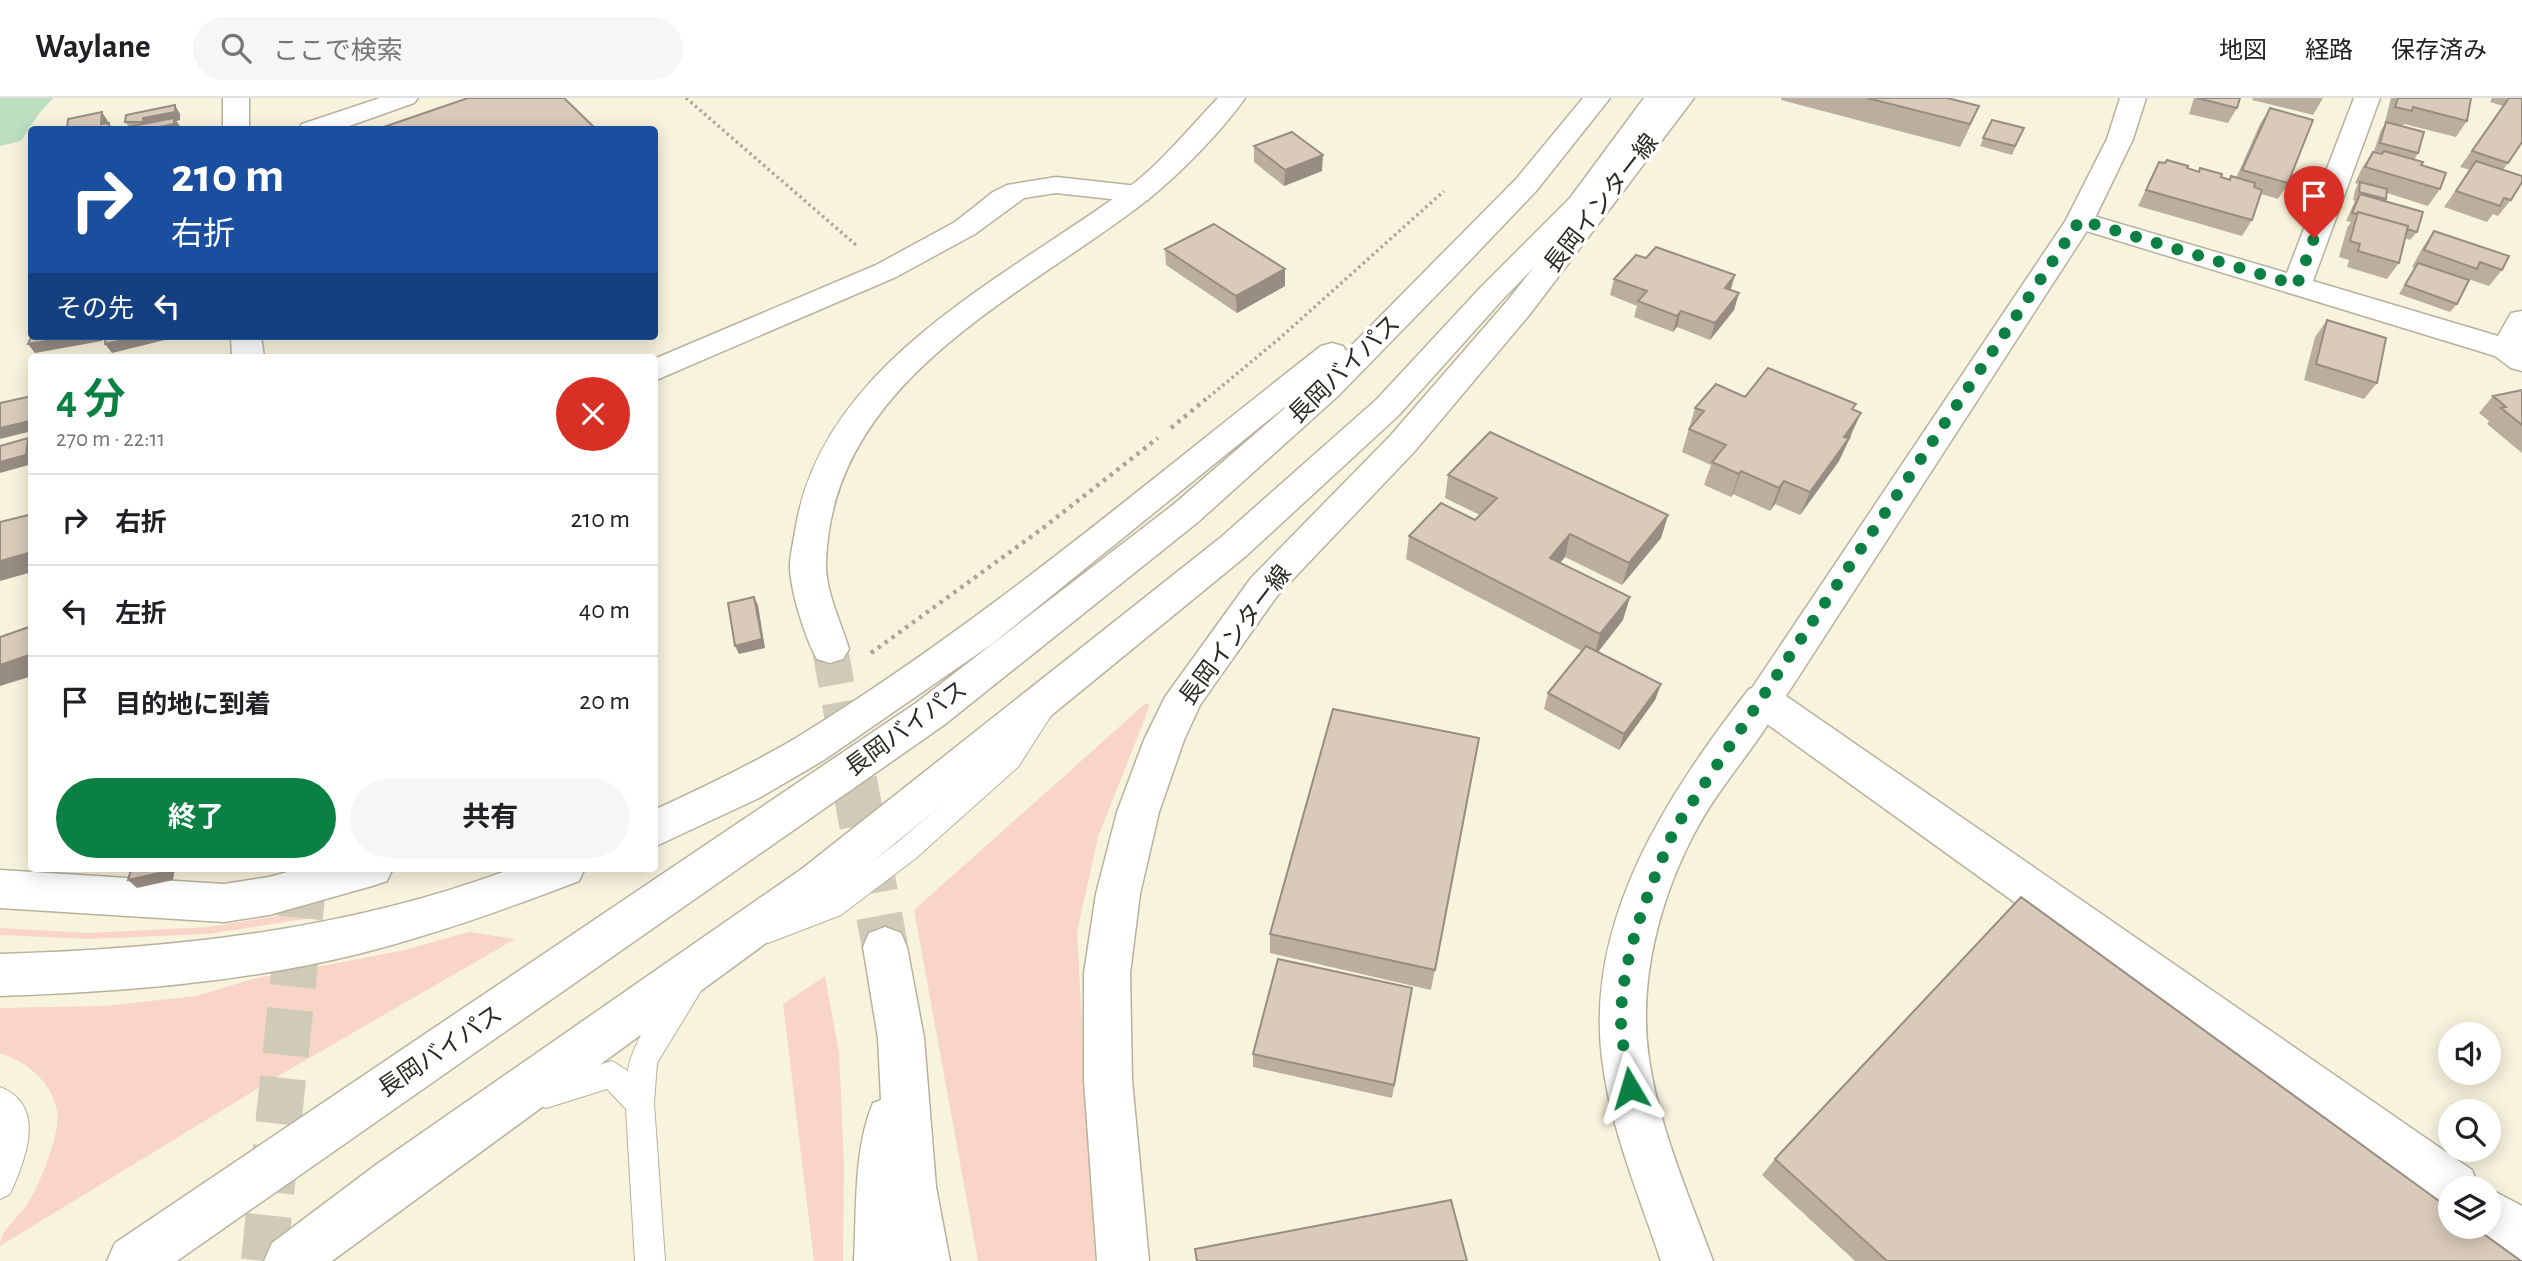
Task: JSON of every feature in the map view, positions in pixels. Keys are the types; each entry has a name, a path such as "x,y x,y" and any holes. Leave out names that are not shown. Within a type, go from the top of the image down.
{"main road":[{"path":"236,98 236,126"},
{"path":"323,126 405,98"},
{"path":"830,649 807,564 817,504 835,456 862,412 893,377 980,301 1138,194 1176,159 1231,98"},
{"name":"長岡バイパス","path":"133,1261 930,714 1186,513 1327,389 1527,184 1598,98"},
{"path":"289,1261 395,1182 818,881 1233,547 1388,407 1492,293 1580,204 1657,98"},
{"name":"長岡インター線","path":"1123,1261 1108,1080 1107,973 1118,894 1138,812 1164,740 1184,697 1264,587 1402,444 1519,307 1681,98"},
{"path":"1686,1261 1630,1088 1621,1014 1632,948 1643,908 1675,828 1726,749 1763,700 2080,220 2120,139 2133,98"},
{"path":"2297,285 2367,98"},
{"path":"658,369 886,271 965,228 1003,198 1017,191 1056,185 1138,194"},
{"path":"2080,220 2297,285 2514,355 2522,320"},
{"path":"658,828 745,786 810,749 979,634 1307,372 1448,267"},
{"path":"1763,700 2438,1177"},
{"path":"0,889 224,903 269,896 357,872"},
{"path":"0,975 164,967 240,959 325,944 473,902 553,872"},
{"path":"885,947 901,1038 911,1187 924,1261"},
{"path":"880,1261 883,1170 901,1038"},
{"path":"326,1261 395,1182"},
{"path":"2501,1222 2522,1237"}],"lane":[{"path":"650,1261 640,1103 643,1060 679,999 729,946"},
{"path":"488,1116 566,1086 612,1074 640,1103"},
{"path":"0,1101 8,1107 17,1132 9,1164 0,1184"}],"path":[{"path":"685,98 886,271"},
{"path":"865,658 1043,528 1166,432 1280,338 1444,191"}],"shaded area":[{"path":"1146,703 1150,705 1098,837 1077,932 1095,1261 978,1261 914,910"},
{"path":"313,910 311,918 208,934 88,939 0,935 0,928 88,933 209,927"},
{"path":"469,932 515,939 273,1079 0,1246 3,1234 24,1208 38,1184 53,1144 57,1111 50,1091 37,1074 0,1053 0,1008 105,1006 196,996 253,979 405,950"},
{"path":"825,976 839,1053 844,1164 843,1261 814,1261 783,1004"}],"building":[{"path":"468,98 564,98 593,126 387,126"},
{"path":"1867,98 1947,98 1979,106 1970,124"},
{"path":"2197,98 2240,98 2237,108"},
{"path":"2398,98 2471,98 2467,121 2413,107 2412,111 2395,107"},
{"path":"2509,98 2522,98 2522,142 2508,163 2472,151"},
{"path":"175,105 175,112 143,118 143,122 125,122 126,115"},
{"path":"2270,108 2313,120 2288,183 2242,170"},
{"path":"102,112 101,124 109,123 109,126 67,126 68,119"},
{"path":"174,118 174,124 164,126 132,126"},
{"path":"1992,120 2024,128 2015,146 1983,138"},
{"path":"2386,122 2424,132 2418,153 2380,143"},
{"path":"1292,132 1323,155 1285,170 1254,146"},
{"path":"2384,151 2423,162 2421,165 2446,173 2440,189 2365,167 2373,152 2382,154"},
{"path":"2167,160 2199,172 2200,168 2222,174 2221,177 2230,180 2231,176 2255,183 2254,187 2262,190 2252,220 2146,190 2159,162 2165,163"},
{"path":"2476,161 2522,176 2522,182 2511,200 2504,198 2500,206 2456,191"},
{"path":"2360,182 2387,189 2386,199 2359,192"},
{"path":"2360,194 2423,212 2417,232 2407,229 2408,226 2358,212 2352,213"},
{"path":"2358,212 2408,226 2399,263 2358,251 2360,244 2350,241"},
{"path":"1214,224 1285,269 1236,296 1165,249"},
{"path":"2434,231 2509,256 2502,270 2480,262 2477,269 2424,250"},
{"path":"1656,247 1735,275 1725,288 1739,293 1715,323 1681,311 1677,316 1638,301 1647,291 1614,279 1636,255 1646,258"},
{"path":"2418,263 2469,280 2457,304 2405,285"},
{"path":"2327,320 2386,338 2377,383 2316,364"},
{"path":"30,340 52,340 28,344"},
{"path":"106,340 123,340 105,344"},
{"path":"1768,368 1856,404 1852,409 1861,413 1844,437 1849,438 1810,492 1784,481 1779,488 1741,471 1739,474 1712,462 1726,445 1689,429 1704,411 1695,408 1716,384 1745,397"},
{"path":"2522,390 2522,425 2501,408 2506,407 2493,396"},
{"path":"28,397 28,421 0,428 0,403"},
{"path":"1490,432 1668,515 1629,563 1570,534 1550,558 1630,597 1600,634 1409,536 1441,503 1475,520 1497,498 1448,475"},
{"path":"28,438 26,455 0,462 0,446"},
{"path":"28,515 28,553 0,561 0,522"},
{"path":"754,597 762,639 735,646 728,603"},
{"path":"28,627 28,655 0,665 0,637"},
{"path":"1586,646 1661,684 1624,734 1548,693"},
{"path":"1333,709 1479,738 1435,970 1270,934"},
{"path":"130,872 164,872 128,880"},
{"path":"2021,897 2438,1200 2438,1239 2491,1239 2521,1261 1887,1261 1775,1159"},
{"path":"1278,959 1412,988 1394,1085 1253,1054"},
{"path":"1451,1200 1467,1261 1197,1261 1195,1249"}],"waterway":[{"path":"0,128 15,104 24,98"}],"tunnel":[{"path":"830,649 854,781"},
{"path":"854,780 885,947"},
{"path":"264,1261 305,872"}],"route":[{"path":"1630,1088 1621,1014 1632,948 1647,895 1675,828 1726,749 1763,700 2080,220 2297,285 2314,238"}]}
